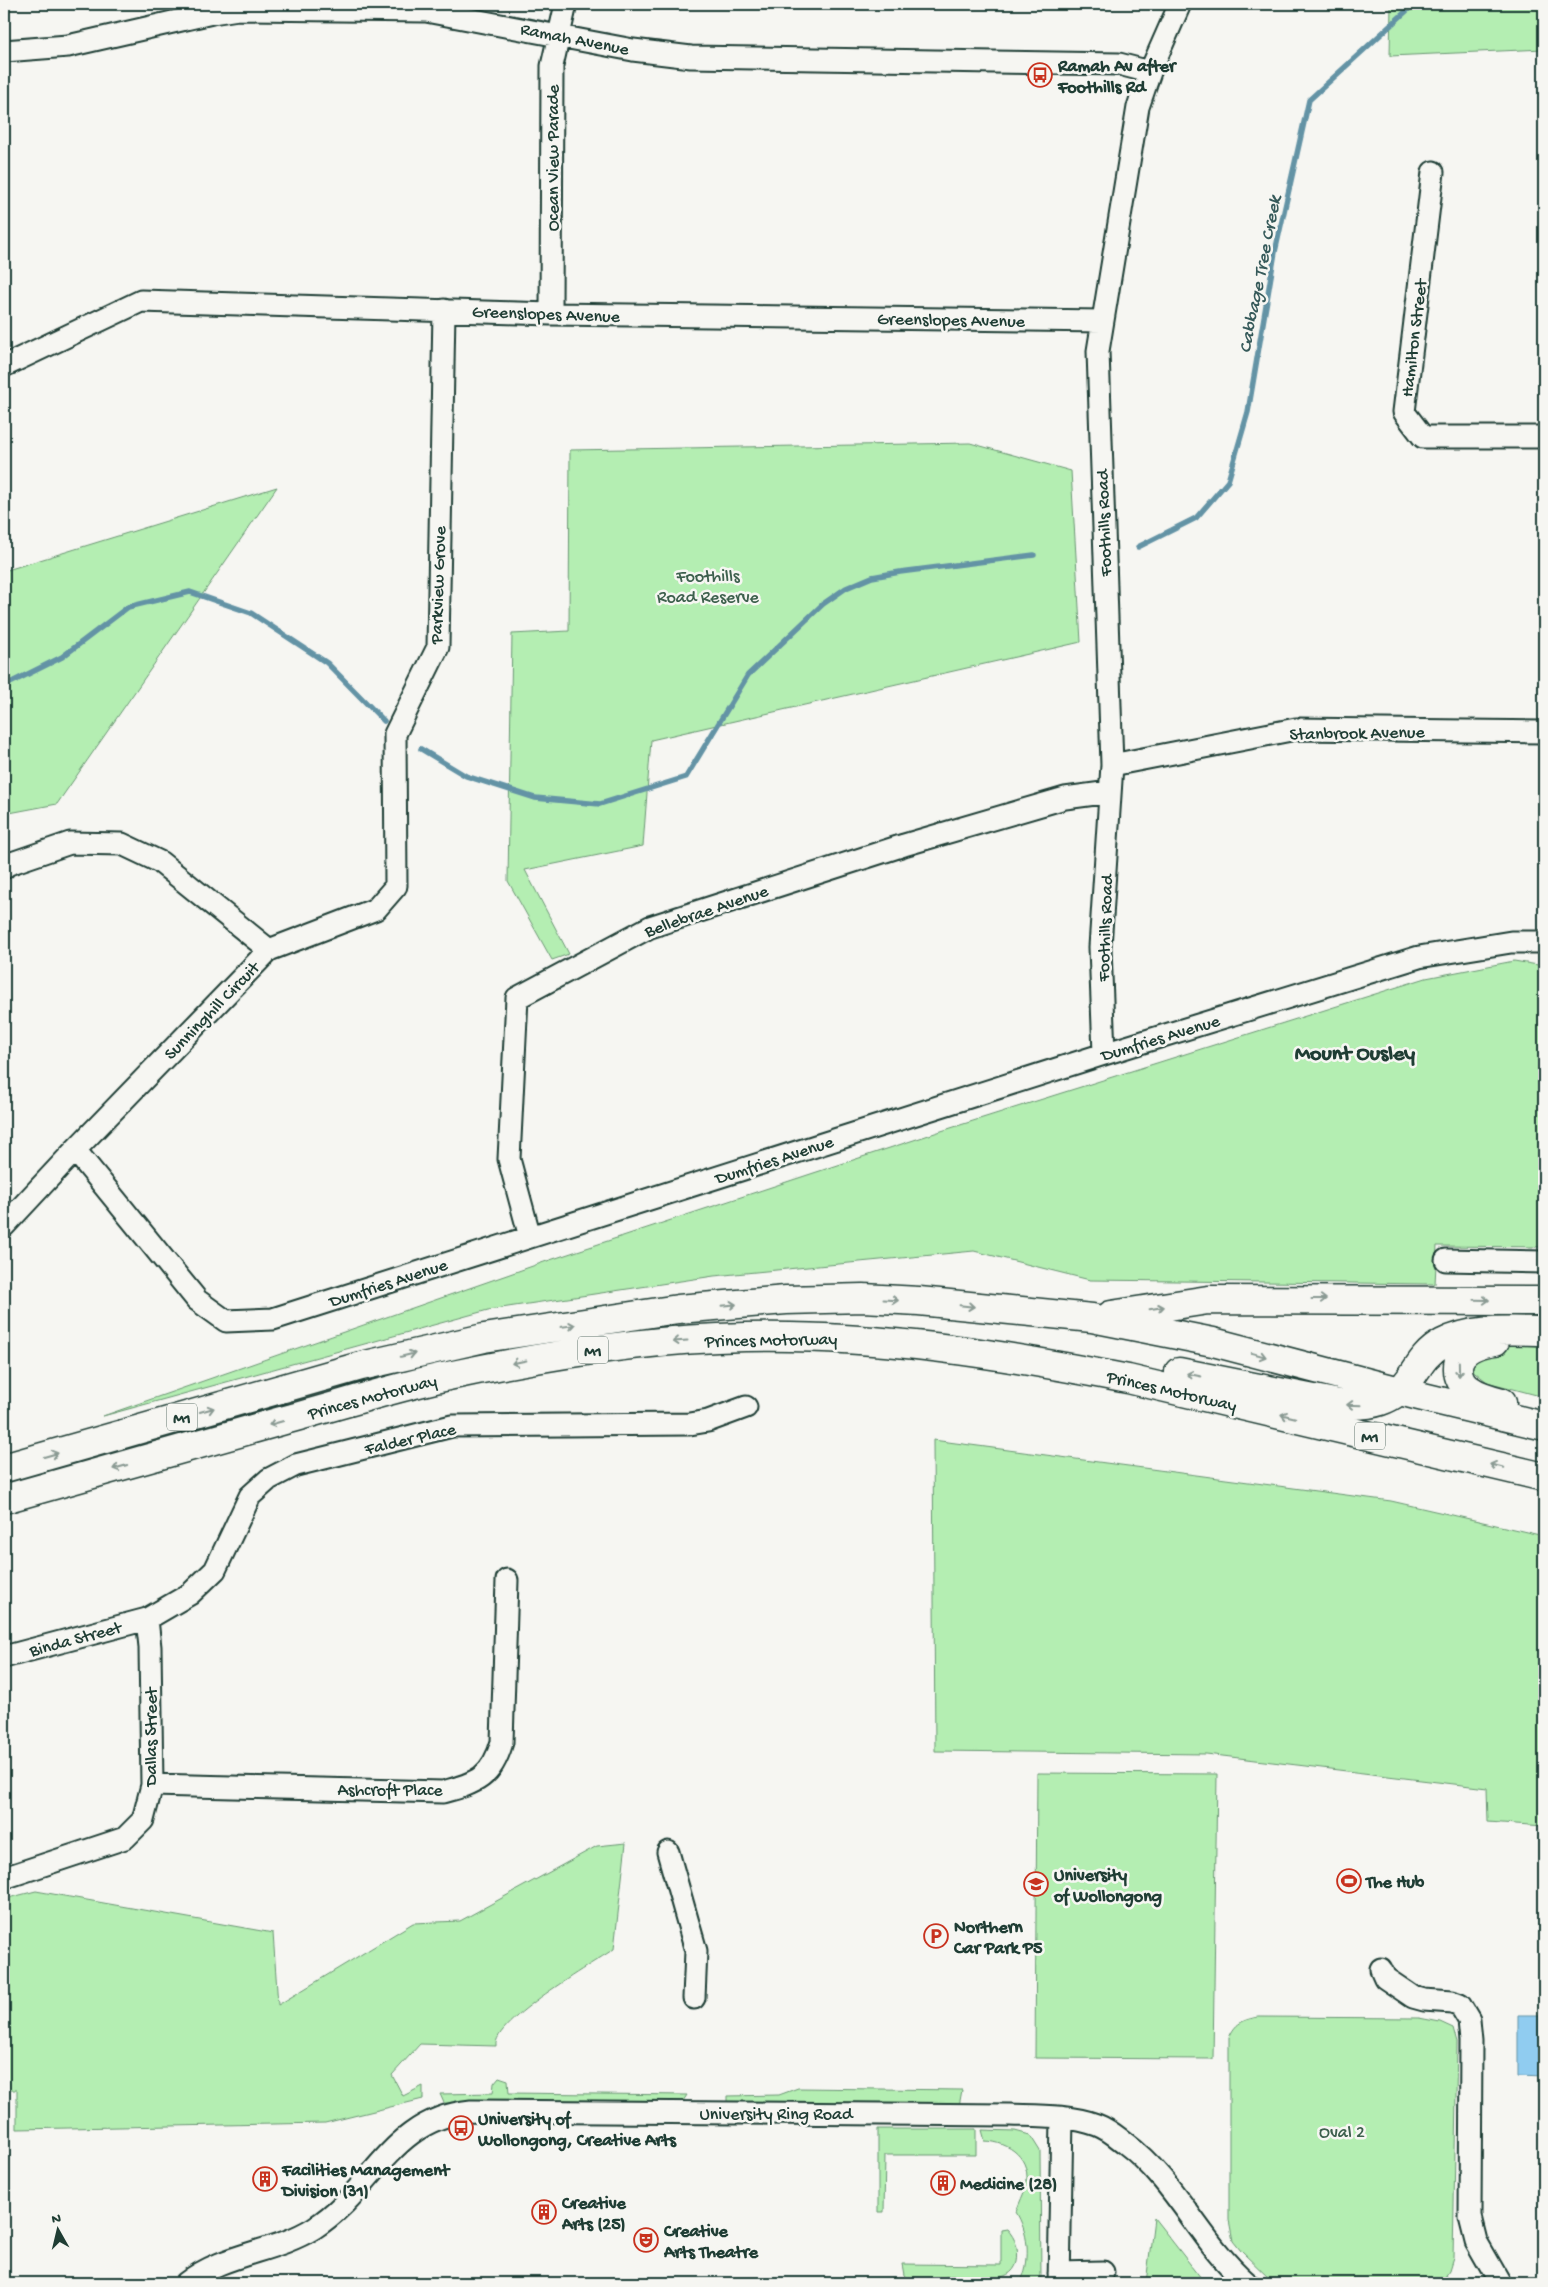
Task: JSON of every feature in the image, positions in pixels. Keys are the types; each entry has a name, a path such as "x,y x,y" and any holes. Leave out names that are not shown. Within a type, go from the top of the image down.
{"highway":[{"name":"Princes Motorway","path":"4,1468 370,1364 484,1338 678,1309 786,1300 863,1298 918,1301 1092,1318 1213,1342 1400,1392 1544,1426"},
{"path":"1092,1318 1208,1300 1544,1301"},
{"path":"744,1337 856,1329 900,1330 1004,1342 1092,1355 1357,1406 1389,1399 1400,1392 1427,1354 1434,1348 1457,1336 1492,1331 1544,1331"},
{"name":"Princes Motorway","path":"4,1499 446,1376 562,1354 653,1343 744,1337 842,1338 922,1345 1060,1365 1128,1379 1544,1477"},
{"path":"1544,1339 1499,1340 1473,1347 1460,1357 1458,1371 1463,1384 1478,1394 1544,1414"}],"street":[{"name":"Ocean View Parade","path":"551,314 552,66 566,4"},
{"name":"Foothills Road","path":"1104,1054 1100,947 1112,765 1098,351 1138,107 1150,72 1180,4"},
{"name":"Ramah Avenue","path":"4,52 68,46 238,9 297,6 426,11 633,50 691,57 1119,64 1150,72"},
{"name":"Hamilton Street","path":"1433,172 1404,412 1423,437 1544,437"},
{"name":"Greenslopes Avenue","path":"4,366 141,301 551,314 1102,322"},
{"name":"Parkview Grove","path":"269,950 376,909 396,886 395,734 438,647 444,310"},
{"name":"Stanbrook Avenue","path":"1112,765 1296,729 1544,732"},
{"name":"Bellebrae Avenue","path":"530,1237 509,1159 517,998 650,927 923,839 1065,798 1110,792"},
{"name":"Sunninghill Circuit","path":"4,868 6,865 70,843 122,844 160,862 269,950 4,1226"},
{"name":"Dumfries Avenue","path":"75,1150 197,1300 226,1321 273,1319 1104,1054 1419,957 1511,942 1544,942"},
{"path":"1446,1260 1544,1262"},
{"name":"Falder Place","path":"147,1619 190,1594 205,1582 215,1570 250,1496 269,1479 296,1465 452,1426 690,1424 708,1421 746,1407"},
{"name":"Ashcroft Place","path":"152,1785 443,1792 467,1785 485,1776 497,1759 502,1742 507,1580"},
{"name":"Binda Street","path":"4,1658 147,1619"},
{"name":"Dallas Street","path":"4,1878 125,1838 144,1820 152,1785 150,1647 147,1619"},
{"path":"668,1852 696,1952 694,1998"},
{"path":"1381,1970 1385,1978 1413,1997 1424,2000 1452,2002 1460,2005 1469,2020 1471,2041 1470,2217 1476,2241 1500,2283"},
{"name":"University Ring Road","path":"186,2283 209,2268 280,2244 314,2228 348,2201 405,2137 434,2119 457,2113 1010,2115 1062,2118 1094,2124 1106,2129 1142,2156 1172,2189 1223,2259 1247,2283"},
{"path":"1062,2118 1059,2278 1103,2272"},
{"name":"University Ring Road","path":"1062,2118 1105,2144 1150,2184 1227,2283"}],"green space":[{"path":"1391,4 1544,4 1544,49 1390,56"},
{"name":"Foothills Road Reserve","path":"970,443 1071,471 1081,642 651,740 643,846 525,870 569,954 552,960 508,881 512,634 569,631 570,450"},
{"path":"277,487 57,804 4,814 4,571"},
{"path":"1514,961 1544,966 1544,1247 1437,1246 1435,1284 1090,1280 974,1251 714,1276 488,1310 103,1416 547,1261 935,1133 1426,978"},
{"path":"1511,1345 1544,1346 1544,1397 1487,1382 1470,1368 1477,1357 1487,1351"},
{"path":"933,1440 1391,1501 1544,1536 1544,1826 1488,1822 1487,1788 1206,1754 935,1751"},
{"path":"1037,1773 1217,1774 1213,2059 1035,2058"},
{"path":"626,1843 614,1949 526,2008 499,2036 496,2046 420,2044 392,2075 403,2096 423,2086 423,2099 325,2123 17,2129 17,2090 4,2090 4,1899 36,1891 273,1933 278,2005 413,1923 460,1921 597,1846"},
{"name":"Oval 2","path":"1258,2017 1419,2018 1440,2022 1453,2028 1457,2042 1453,2258 1449,2271 1441,2283 1274,2283 1233,2241 1229,2220 1229,2038 1240,2023"},
{"path":"499,2077 508,2080 509,2093 687,2095 681,2104 444,2103 440,2094 493,2093 494,2083"},
{"path":"798,2088 962,2090 959,2106 727,2103 727,2096 779,2095"},
{"path":"878,2129 976,2129 976,2155 885,2155 884,2212 878,2212"},
{"path":"982,2130 1015,2131 1030,2135 1040,2151 1041,2280 1022,2279 1027,2262 1027,2245 1026,2236 1016,2212 1026,2186 1026,2168 1022,2160 1011,2149 994,2142 985,2141"},
{"path":"1154,2218 1205,2283 1146,2283"},
{"path":"1007,2229 1015,2240 1018,2253 1017,2262 1013,2270 1007,2275 991,2278 950,2276 926,2284 911,2283 904,2275 902,2264 1001,2265 1001,2230"}],"water":[{"path":"1518,2015 1544,2015 1544,2077 1518,2076"}],"waterway":[{"name":"Cabbage Tree Creek","path":"1138,547 1196,518 1228,481 1248,412 1275,252 1309,100 1414,4"},
{"name":"Cabbage Tree Creek","path":"421,749 466,776 535,798 600,804 686,777 748,675 823,604 846,588 872,577 900,572 1034,555"},
{"name":"Cabbage Tree Creek","path":"4,686 62,657 128,607 190,592 251,613 327,663 384,721"}],"place":[{"name":"Ramah Av after Foothills Rd","path":"1040,75"},
{"name":"The Hub","path":"1349,1881"},
{"name":"University of Wollongong","path":"1036,1884"},
{"name":"Northern Car Park P5","path":"936,1936"},
{"name":"University of Wollongong, Creative Arts","path":"461,2128"},
{"name":"Facilities Management Division (31)","path":"265,2179"},
{"name":"Medicine (28)","path":"943,2183"},
{"name":"Creative Arts (25)","path":"544,2212"},
{"name":"Creative Arts Theatre","path":"646,2240"}],"district":[{"name":"Mount Ousley","path":"1355,1051"}]}
